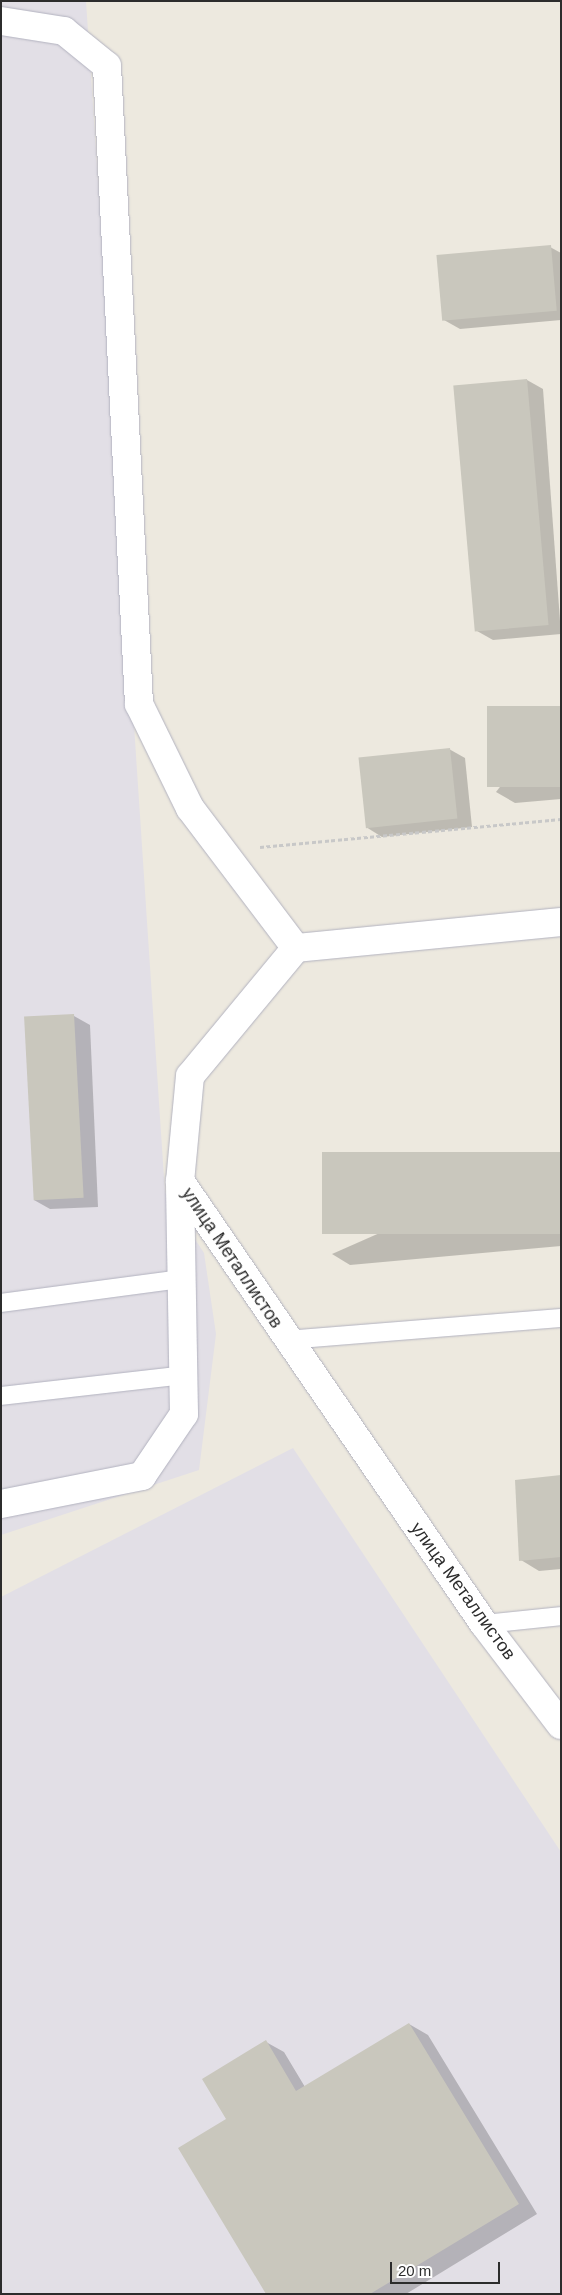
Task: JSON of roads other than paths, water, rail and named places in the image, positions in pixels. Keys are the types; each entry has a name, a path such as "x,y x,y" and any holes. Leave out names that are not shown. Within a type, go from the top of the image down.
{"street":[{"path":"1,21 64,31 106,66 139,704 190,808 296,948 561,922"},
{"name":"улица Металлистов","path":"296,948 190,1076 180,1182 286,1340 484,1624 561,1725"},
{"path":"1,1504 142,1476 184,1414 180,1182"}],"lane":[{"path":"1,1303 182,1279"},
{"path":"286,1340 561,1318"},
{"path":"1,1396 184,1375"},
{"path":"484,1624 561,1616"}]}
